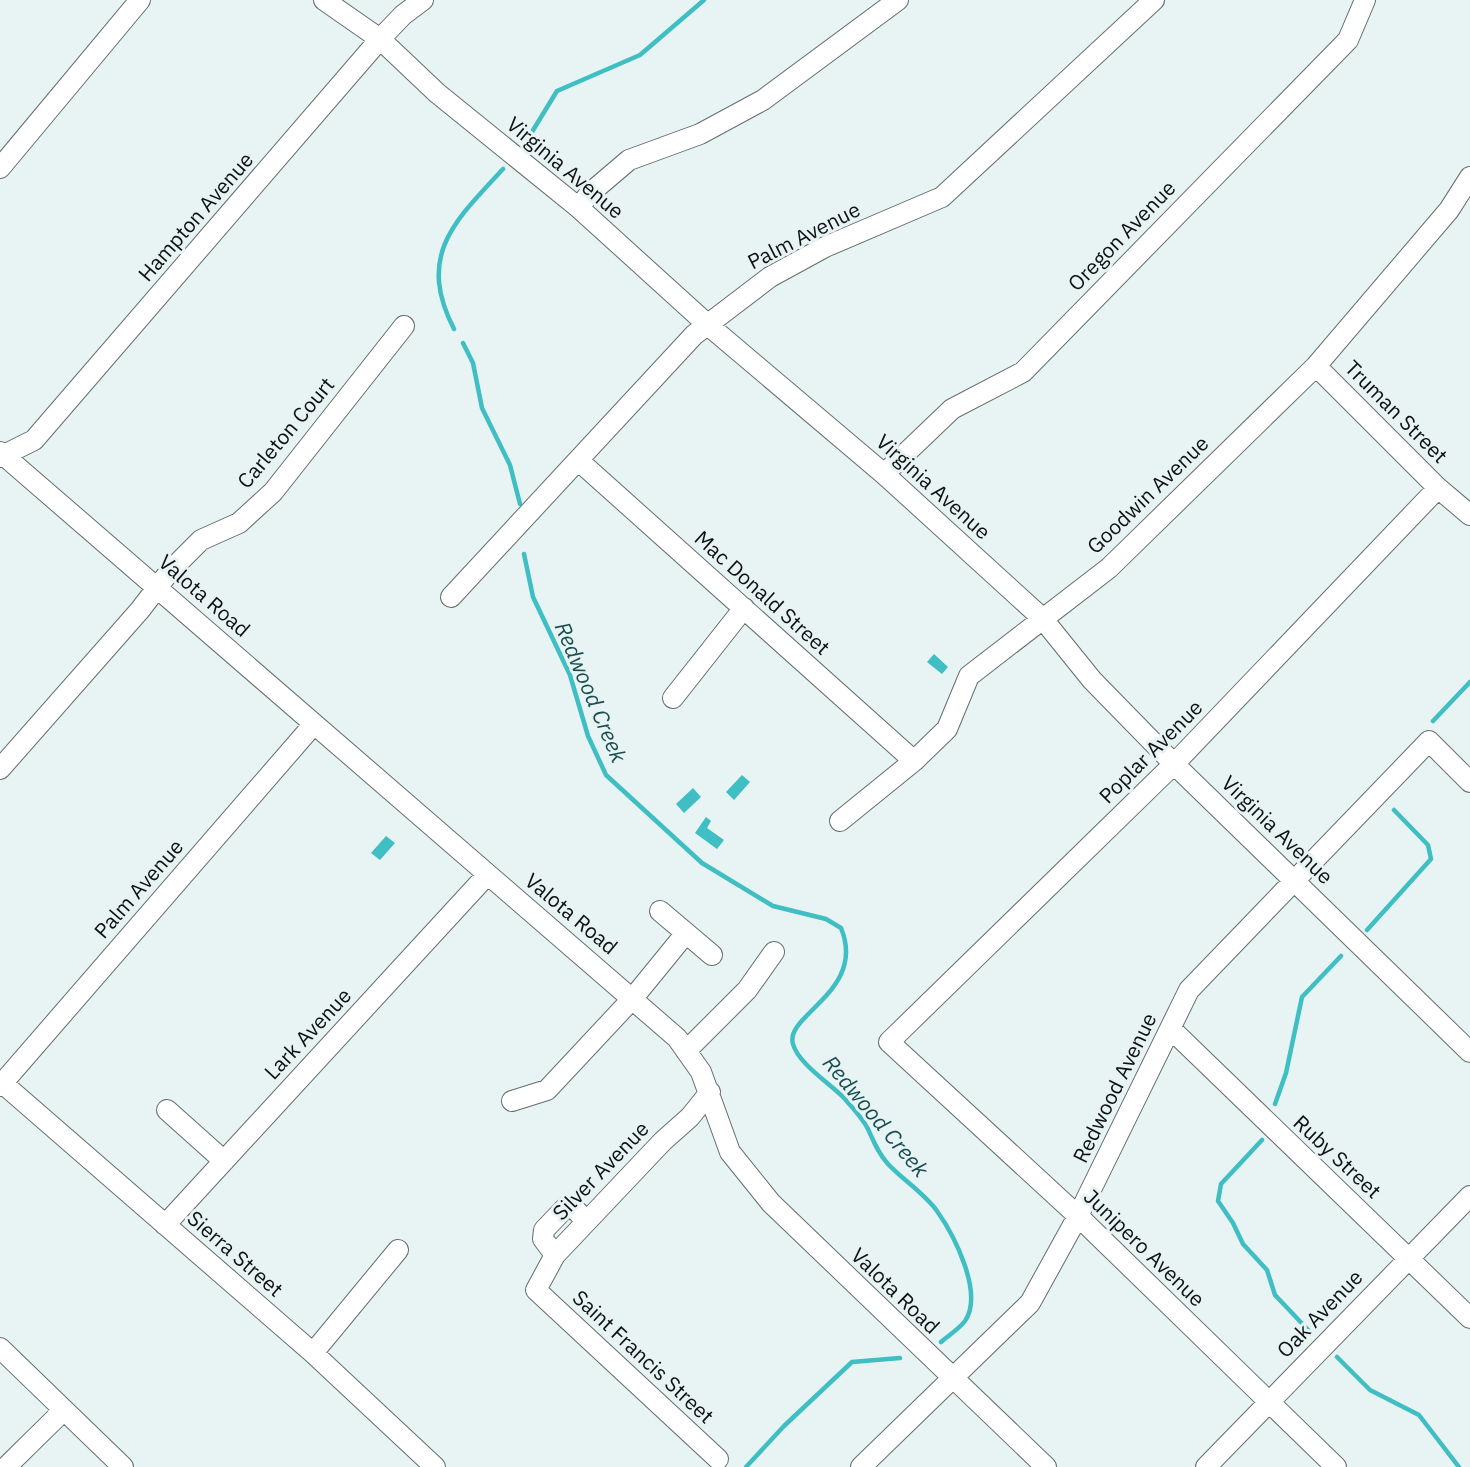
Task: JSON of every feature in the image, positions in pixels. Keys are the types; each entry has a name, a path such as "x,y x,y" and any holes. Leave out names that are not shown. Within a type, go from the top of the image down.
{"street":[{"path":"0,168 140,0"},
{"name":"Virginia Avenue","path":"324,0 380,39 437,93 579,208 708,325 884,474 1042,618 1092,681 1470,1052"},
{"name":"Hampton Avenue","path":"1,455 34,440 380,39 403,15 423,0"},
{"path":"579,208 589,194 629,160 700,134 763,100 898,0"},
{"name":"Palm Avenue","path":"452,597 694,335 770,277 825,248 942,197 1154,0"},
{"name":"Oregon Avenue","path":"884,474 952,409 1023,372 1348,40 1365,0"},
{"name":"Goodwin Avenue","path":"840,821 914,761 947,729 969,676 1109,568 1316,366 1449,210 1470,177"},
{"name":"Carleton Court","path":"0,769 140,610 157,586 201,540 239,523 273,492 404,326"},
{"name":"Truman Street","path":"1316,366 1438,488 1470,515"},
{"name":"Valota Road","path":"1,455 157,586 677,1038 701,1072 730,1152 771,1203 1046,1467"},
{"name":"Mac Donald Street","path":"579,460 914,761"},
{"name":"Poplar Avenue","path":"889,1042 1174,764 1438,488"},
{"path":"673,698 744,608"},
{"name":"Palm Avenue","path":"1,1083 314,724"},
{"name":"Redwood Avenue","path":"861,1467 1030,1303 1078,1216 1189,990 1429,741 1470,782"},
{"name":"Lark Avenue","path":"165,1225 487,875"},
{"path":"660,911 712,955"},
{"path":"512,1101 547,1090 633,998 686,933"},
{"path":"686,1051 747,990 774,952"},
{"name":"Ruby Street","path":"1171,1029 1470,1318"},
{"name":"Junipero Avenue","path":"889,1042 1078,1216 1336,1467"},
{"name":"Sierra Street","path":"1,1083 313,1353 435,1467"},
{"name":"Silver Avenue","path":"536,1290 555,1255 663,1141 690,1117 710,1092"},
{"path":"167,1110 224,1161"},
{"name":"Oak Avenue","path":"1206,1467 1470,1196"},
{"path":"313,1353 398,1250"},
{"name":"Saint Francis Street","path":"536,1290 718,1459"},
{"path":"0,1348 123,1467"},
{"path":"6,1467 64,1410"}],"water":[{"path":"934,654 948,667 942,674 927,662"},
{"path":"742,775 750,782 734,800 726,792"},
{"path":"693,788 701,797 684,813 676,804"},
{"path":"706,817 711,821 707,828 724,840 717,849 695,833"},
{"path":"386,836 395,843 380,860 371,853"}],"waterway":[{"name":"Redwood Creek","path":"524,145 557,91 640,55 704,0"},
{"name":"Redwood Creek","path":"454,329 443,303 439,280 440,260 446,241 456,223 503,169"},
{"name":"Redwood Creek","path":"463,343 473,363 482,408 510,465 520,504"},
{"name":"Redwood Creek","path":"524,554 533,597 570,675 588,736 606,775 702,863 773,906 826,919 841,928 846,950 843,969 835,985 800,1023 794,1033 793,1044 807,1065 857,1112 885,1160 932,1204 951,1234 969,1280 970,1309 963,1324 941,1342"},
{"path":"1433,721 1470,682"},
{"path":"1367,930 1431,859 1428,845 1394,810"},
{"path":"1275,1104 1286,1073 1302,997 1341,956"},
{"path":"1262,1140 1221,1184 1218,1201 1233,1223 1243,1244 1267,1270 1275,1295 1311,1333"},
{"path":"1337,1357 1370,1390 1419,1415 1459,1467"},
{"name":"Redwood Creek","path":"746,1467 784,1426 852,1362 900,1358"}]}
